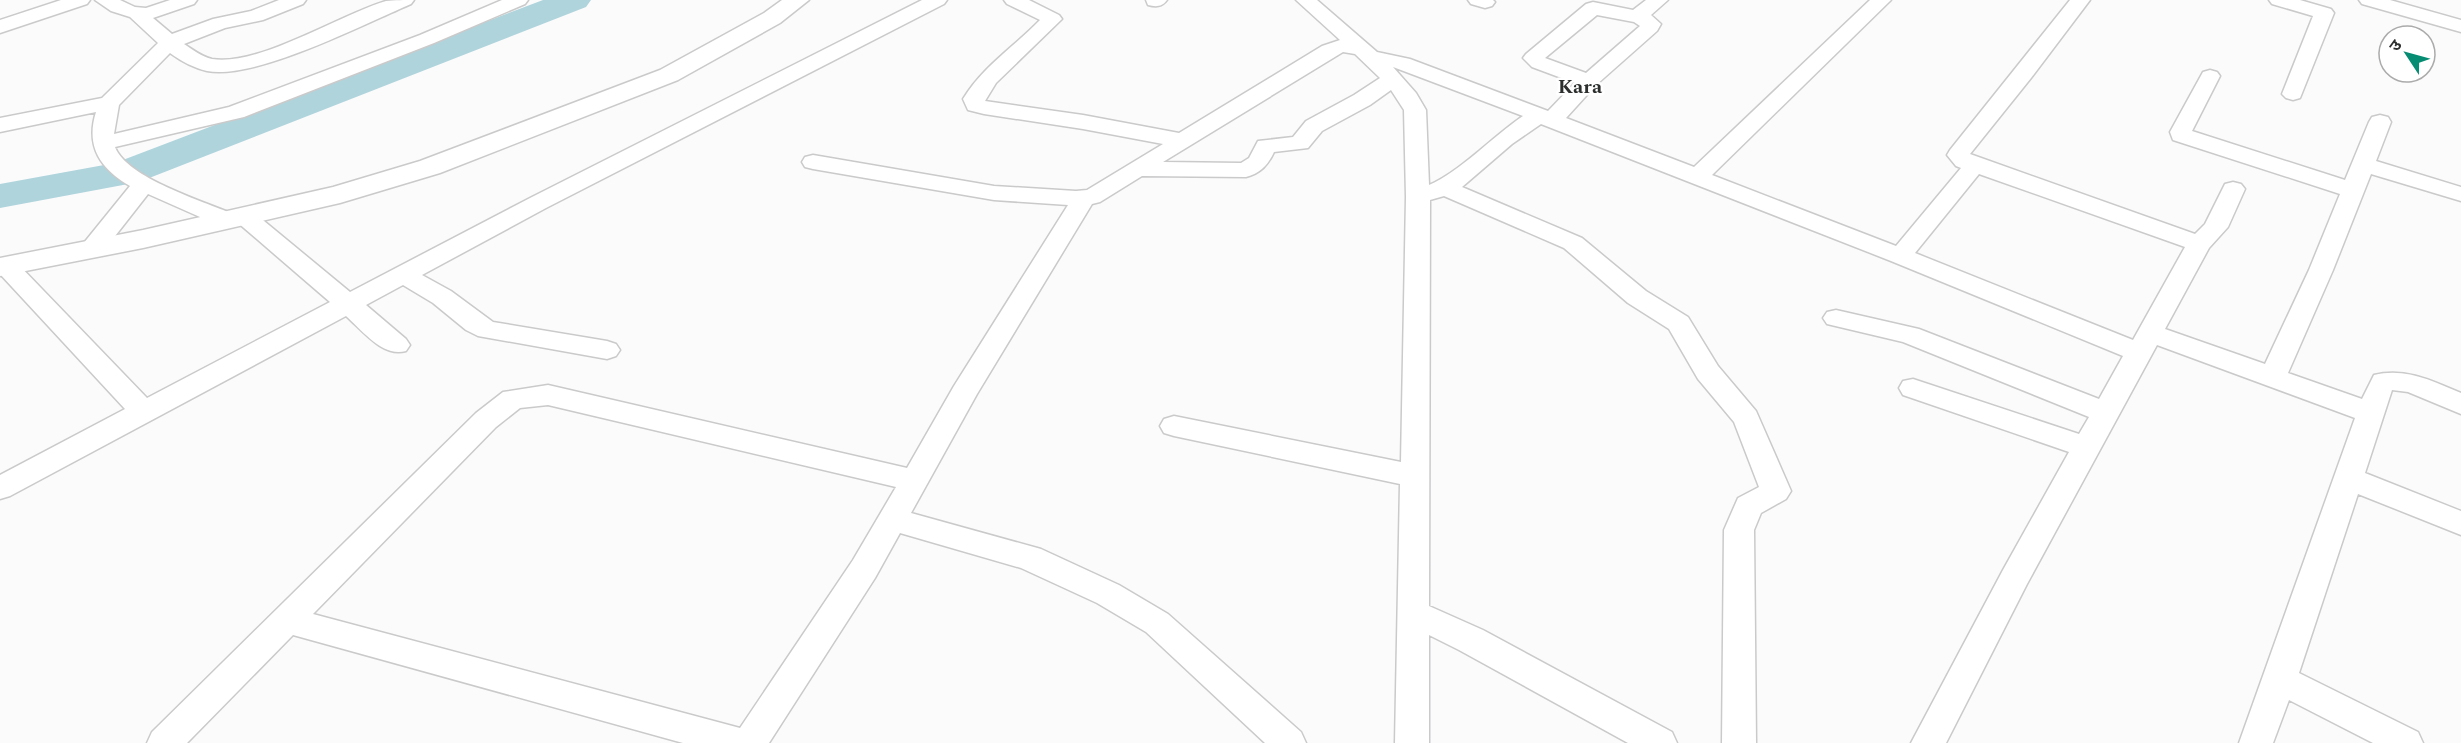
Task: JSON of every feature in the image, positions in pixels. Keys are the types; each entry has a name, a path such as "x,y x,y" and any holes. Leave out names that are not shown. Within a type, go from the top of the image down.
{"street":[{"path":"0,27 80,0"},
{"path":"105,0 138,15 170,42 197,60 212,65 240,64 273,54 404,0"},
{"path":"138,15 158,11 187,0"},
{"path":"296,0 256,16 220,23 170,42 109,102 104,120 103,143 108,157 125,173 144,184 235,218 316,275 397,345"},
{"path":"103,143 236,112 417,43 518,0"},
{"path":"3,267 340,194 430,167 669,75 772,18 797,0"},
{"path":"0,488 538,203 937,0"},
{"path":"1014,0 1052,19 1020,48 980,90 974,99 976,105 1184,141"},
{"path":"1306,0 1365,53 1409,100 1414,110 1432,193 1415,476 1412,743"},
{"path":"1638,17 1658,0"},
{"path":"1697,177 1881,0"},
{"path":"2080,0 2024,74 1959,152 1960,158 2199,244"},
{"path":"2279,0 2324,14 2293,94"},
{"path":"2369,0 2461,26"},
{"path":"1432,193 1504,139 1545,117 1589,81 1651,26 1638,17 1593,8 1533,58 1539,63 1589,81"},
{"path":"813,162 987,192 1083,199 1099,194 1329,50 1342,46 1410,65 1900,256 2145,343 2272,378 2371,413"},
{"path":"2210,76 2180,134 2352,190"},
{"path":"1140,169 1246,170 1258,162 1266,146 1303,141 1314,126 1391,81"},
{"path":"0,125 109,102"},
{"path":"2272,378 2321,270 2380,122"},
{"path":"1900,256 1975,165"},
{"path":"2364,165 2461,194"},
{"path":"92,249 144,184"},
{"path":"1928,743 2014,579 2199,244 2216,227 2233,189"},
{"path":"1432,193 1573,243 1633,294 1675,321 1708,372 1746,418 1776,491 1749,506 1739,530 1738,743"},
{"path":"750,743 864,569 964,393 1083,199"},
{"path":"3,267 144,412"},
{"path":"404,275 442,297 475,324 487,330 607,350"},
{"path":"1836,318 1910,334 2107,413"},
{"path":"2256,743 2371,413 2384,382 2393,380 2405,382 2461,404"},
{"path":"1913,388 2088,448"},
{"path":"164,743 486,420 513,399 530,395 549,395 914,480"},
{"path":"1174,426 1415,476"},
{"path":"2348,478 2461,523"},
{"path":"893,519 1030,558 1108,594 1157,623 1289,743"},
{"path":"1413,613 1500,655 1660,743"},
{"path":"287,620 738,743"},
{"path":"2280,679 2406,743"}],"waterway":[{"path":"0,196 125,173 574,0"}],"district":[{"name":"Kara","path":"1580,87"}]}
